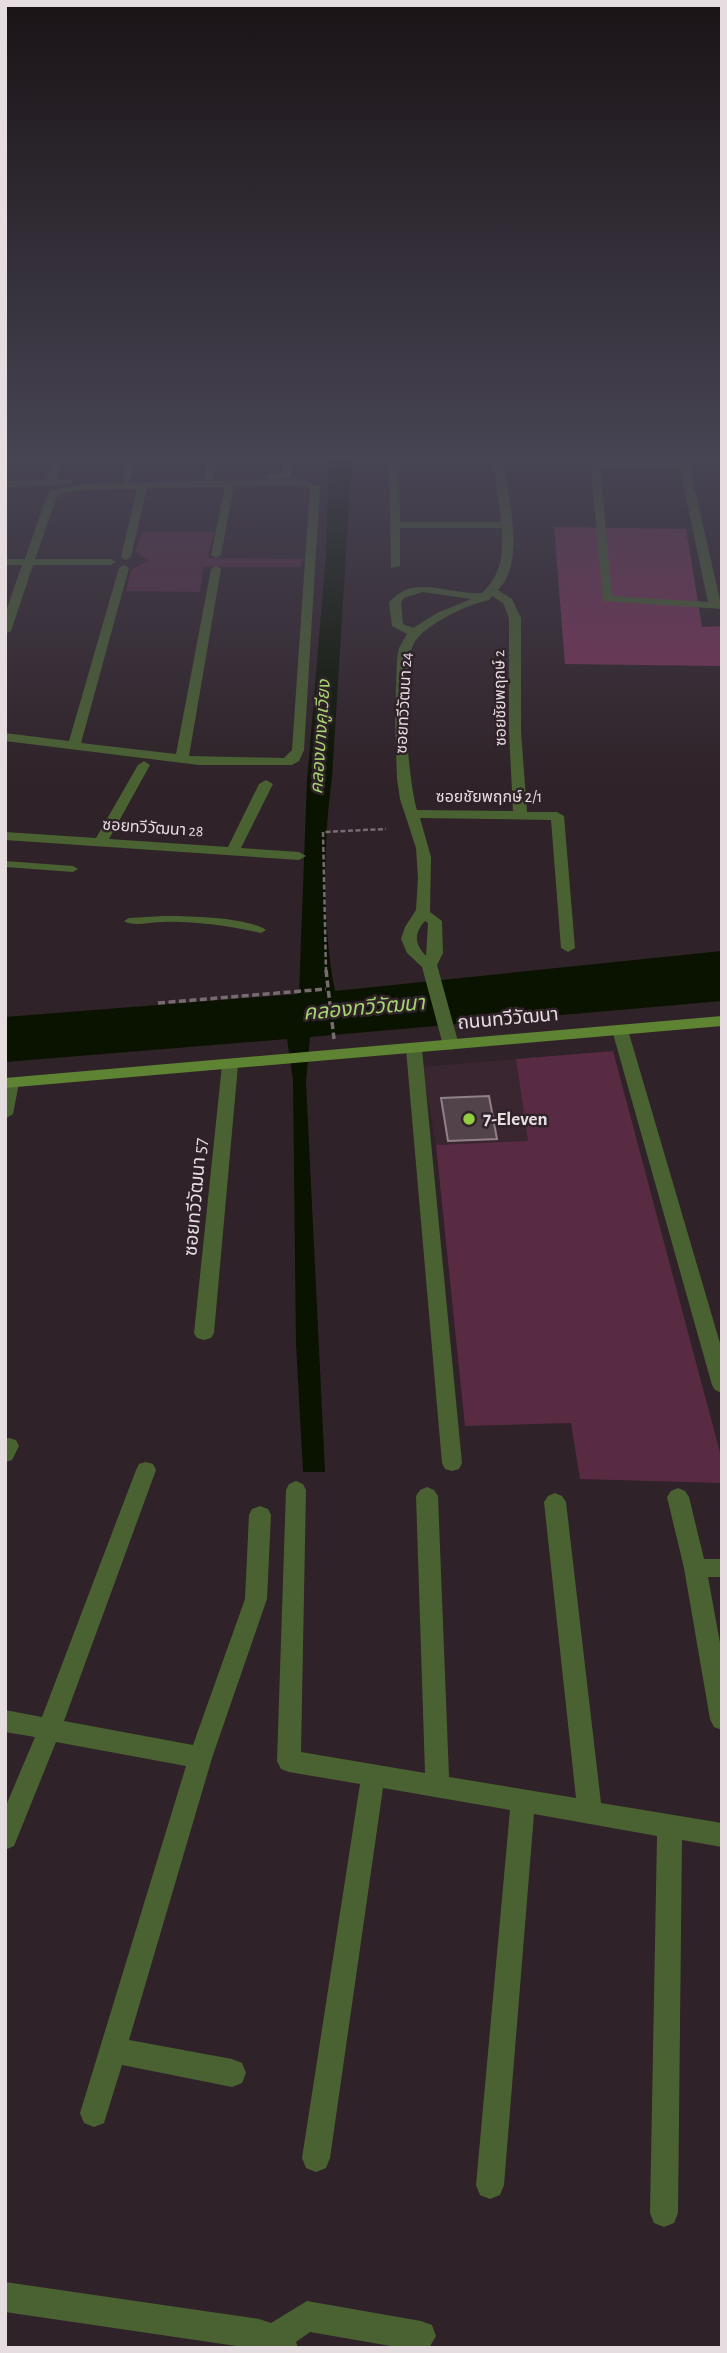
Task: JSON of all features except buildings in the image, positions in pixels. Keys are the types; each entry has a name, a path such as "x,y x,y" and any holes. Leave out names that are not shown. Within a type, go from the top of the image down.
{"main road":[{"name":"ถนนทวีวัฒนา","path":"8,1083 722,1021"}],"street":[{"path":"5,631 27,569"},
{"path":"75,746 123,569"},
{"path":"182,759 216,569"},
{"path":"5,737 182,759 287,762 298,750 310,569"},
{"path":"416,634 398,626 395,603 400,596 423,589 489,595 505,569"},
{"path":"604,569 607,600 718,605 709,569"},
{"name":"ซอยทวีวัฒนา 24","path":"451,1045 430,972 409,945 411,929 423,914 424,857 405,793 402,751 404,656 406,646 431,620 489,595"},
{"name":"ซอยชัยพฤกษ์ 2","path":"489,595 508,601 515,618 514,731 520,814"},
{"path":"101,841 144,765"},
{"path":"233,851 266,784"},
{"name":"ซอยชัยพฤกษ์ 2/1","path":"412,814 557,816 568,948"},
{"name":"ซอยทวีวัฒนา 28","path":"5,836 299,856"},
{"name":"ซอยทวีวัฒนา 24","path":"423,914 435,921 435,953 430,972"},
{"path":"620,1030 722,1385"},
{"path":"414,1049 452,1463"},
{"name":"ซอยทวีวัฒนา 57","path":"204,1333 230,1065"},
{"path":"5,1114 8,1083"},
{"path":"5,1838 49,1731 146,1470"},
{"path":"296,1490 289,1761 722,1835"},
{"path":"428,1496 437,1786"},
{"path":"678,1497 695,1568 722,1719"},
{"path":"555,1502 590,1812"},
{"path":"94,2113 200,1758 256,1599 260,1515"},
{"path":"695,1568 722,1568"},
{"path":"5,1721 200,1758"},
{"path":"316,2158 373,1776"},
{"path":"490,2185 523,1801"},
{"path":"664,2213 670,1826"},
{"path":"112,2050 232,2073"},
{"path":"5,2297 259,2334 278,2344 307,2316 421,2336"}],"lane":[{"path":"5,864 73,869"},
{"path":"129,920 197,918 261,930"}],"path":[{"path":"334,1036 325,990 323,832 386,829"},
{"path":"158,1003 325,990"}],"shaded area":[{"path":"203,569 200,592 126,591 131,570"},
{"path":"557,569 692,569 702,627 722,626 722,666 565,664"},
{"path":"613,1051 722,1460 722,1483 580,1479 571,1423 465,1426 436,1145 528,1141 516,1059"},
{"path":"516,1059 528,1141 436,1145 422,1067"}],"water":[{"path":"325,569 345,569 326,856 326,913 335,991 722,951 722,1001 310,1037 306,1082 325,1472 303,1472 296,1343 293,1080 287,1039 5,1062 5,1017 299,994 307,780"}],"place":[{"name":"7-Eleven","path":"469,1119"}],"water label":[{"name":"คลองบางคูเวียง","path":"321,737"},
{"name":"คลองทวีวัฒนา","path":"364,1008"}]}
